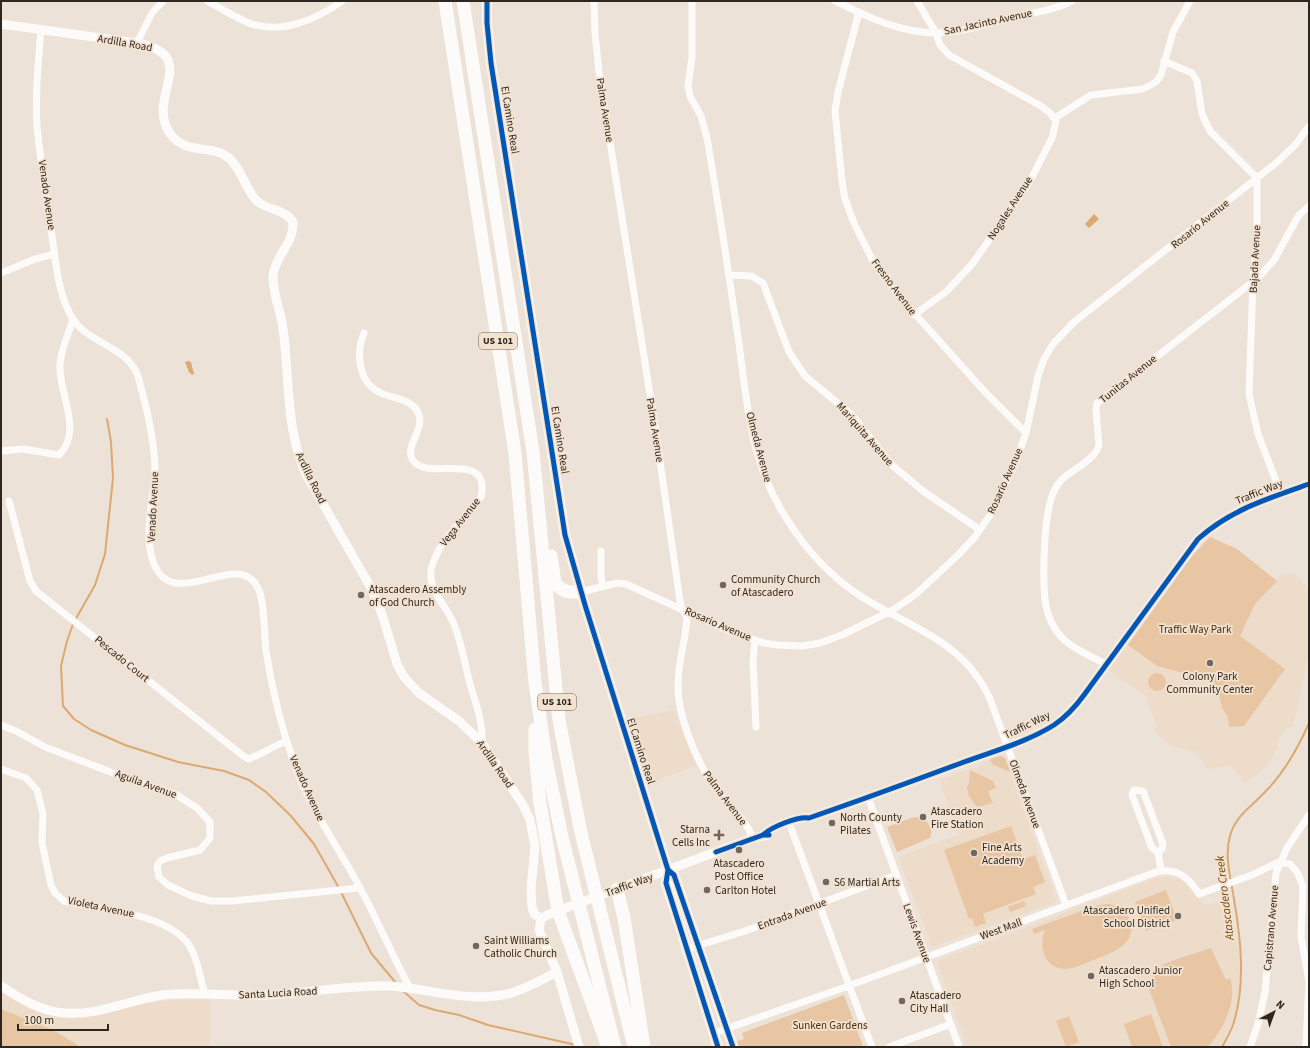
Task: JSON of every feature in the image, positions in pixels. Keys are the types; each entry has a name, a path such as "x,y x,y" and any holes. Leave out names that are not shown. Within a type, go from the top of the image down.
{"highway":[{"name":"US 101","path":"445,1 514,445 535,683 552,792 615,1047"},
{"name":"US 101","path":"464,1 524,388 540,521 559,720 573,799 634,1047"},
{"path":"540,521 548,539 555,582 565,591 581,592"},
{"path":"535,683 535,753 543,831 558,911 608,1047"},
{"path":"617,889 624,918 644,1047"}],"main road":[{"name":"El Camino Real","path":"487,1 490,63 562,522 581,592 668,870 666,884 718,1047"},
{"name":"El Camino Real","path":"668,870 674,875 676,880 733,1047"}],"street":[{"path":"137,43 152,13 163,1"},
{"path":"207,1 248,23 272,27 290,25 312,18 342,1"},
{"name":"Palma Avenue","path":"594,1 594,33 599,72 682,608 687,617 685,642 678,676 680,709 696,755 706,775 747,826 753,838"},
{"name":"Olmeda Avenue","path":"692,1 692,57 688,86 690,96 701,116 707,138 729,275 749,416 765,478 788,520 813,555 848,588 887,613 948,646 970,665 986,690 1066,905"},
{"name":"San Jacinto Avenue","path":"835,1 859,12 907,29 936,33 987,24 1048,9 1072,1"},
{"path":"917,1 936,33 940,44 949,55 1041,106 1055,118 1091,95 1142,89 1151,86 1159,79 1173,32 1190,1"},
{"name":"Fresno Avenue","path":"859,12 838,92 835,111 842,181 848,205 864,243 888,282 914,315 985,392 1026,433"},
{"name":"Ardilla Road","path":"1,24 137,43 151,46 161,51 170,63 171,74 163,99 163,109 166,124 172,135 186,146 221,153 229,157 257,201 269,208 282,212 292,222 292,237 278,260 273,276 275,293 283,326 293,438 298,456 307,476 371,588 382,614 397,664 404,677 419,693 459,721 482,743 519,797 530,820 535,846 531,888 532,907 534,913 541,919 539,930 557,972 579,1047"},
{"name":"Venado Avenue","path":"41,30 37,92 37,124 54,254 65,302 73,319 85,332 122,354 131,364 138,376 154,452 154,486 150,530 153,560 157,570 167,579 183,584 201,582 223,575 243,575 254,582 259,590 270,676 294,763 314,807 359,888 410,988"},
{"path":"1164,61 1192,73 1197,81 1202,114 1206,123 1216,138 1257,178"},
{"name":"Nogales Avenue","path":"914,315 947,291 973,263 999,227 1029,183 1045,153 1054,133 1055,118"},
{"name":"Rosario Avenue","path":"581,592 616,583 626,584 755,640 786,646 802,646 820,643 842,635 887,613 916,594 936,576 980,530 991,514 1026,433 1038,376 1044,359 1053,344 1074,322 1257,178 1296,144 1309,126"},
{"name":"Bajada Avenue","path":"1257,178 1257,236 1253,280 1249,394 1254,421 1281,494"},
{"path":"1253,280 1259,277 1274,260 1299,215 1309,206"},
{"path":"1,273 35,259 54,254"},
{"name":"Mariquita Avenue","path":"729,275 750,276 756,278 762,283 789,352 805,376 851,414 893,466 923,491 980,530"},
{"name":"Tunitas Avenue","path":"1107,665 1064,640 1055,630 1049,616 1046,606 1045,576 1047,522 1051,498 1058,484 1097,450 1099,445 1096,410 1097,403 1253,280"},
{"path":"1,451 23,449 59,455 66,448 70,435 70,422 60,373 60,362 73,319"},
{"name":"Vega Avenue","path":"364,333 359,355 362,370 367,382 379,392 398,398 412,405 420,416 420,421 410,450 410,455 413,460 417,465 428,469 464,468 478,476 481,483 481,497 456,525 443,543 432,566 430,578 434,590 456,628 480,715 482,743"},
{"name":"Traffic Way","path":"541,919 558,911 753,838 791,828 809,818 1008,746 1039,733 1063,718 1078,703 1198,539 1229,515 1309,484"},
{"name":"Pescado Court","path":"9,501 30,581 36,591 248,759 254,758 273,746 287,741"},
{"path":"601,551 600,577 603,586"},
{"path":"755,640 752,661 756,728"},
{"name":"Aguila Avenue","path":"1,725 16,731 45,747 126,778 175,794 197,808 210,822 210,838 200,850 166,858 160,861 157,866 157,872 159,877 168,885 204,900 232,901 359,888"},
{"name":"Violeta Avenue","path":"1,769 26,778 37,790 43,814 42,843 51,885 55,893 64,901 140,916 156,922 182,938 190,946 205,994"},
{"path":"1158,852 1162,849 1163,844 1143,791 1134,790 1132,795 1152,848 1158,852 1161,871"},
{"name":"Lewis Avenue","path":"868,796 960,1047"},
{"name":"Capistrano Avenue","path":"1250,1047 1258,1024 1265,992 1274,887 1279,862 1309,815"},
{"name":"Traffic Way","path":"763,835 767,831 787,823 805,817 809,818"},
{"path":"791,828 872,1047"},
{"path":"1279,862 1293,866 1303,886 1301,938 1309,981 1306,1047"},
{"name":"West Mall","path":"714,1033 849,986 926,956 1161,871 1173,871 1184,876 1195,887 1199,894 1233,882 1279,862"},
{"name":"Entrada Avenue","path":"687,949 746,931 896,875"},
{"name":"Santa Lucia Road","path":"1,986 38,1007 55,1012 72,1013 89,1012 162,996 205,994 268,995 374,986 410,988 463,997 497,996 527,987 557,972"},
{"path":"889,1047 951,1024"}],"shaded area":[{"path":"1094,214 1099,219 1089,228 1085,224"},
{"path":"185,362 191,362 194,374 192,375 189,372"},
{"name":"Colony Park Community Center","path":"1210,537 1237,549 1277,581 1285,574 1293,573 1300,578 1309,590 1308,658 1293,726 1284,730 1276,743 1279,746 1266,767 1245,783 1231,766 1206,769 1205,763 1200,758 1198,752 1172,746 1164,741 1155,731 1157,726 1145,696 1109,670 1193,555"},
{"path":"674,710 696,766 654,781 634,718"},
{"name":"Fine Arts Academy","path":"1001,756 1005,758 1057,902 932,947 898,857 960,834 939,780 984,764 983,762"},
{"name":"Atascadero Junior High School","path":"1156,878 1177,878 1185,883 1193,894 1206,905 1219,902 1240,950 1241,967 1237,1007 1233,1025 1222,1047 967,1047 937,961"},
{"path":"1,992 28,1008 48,1015 72,1017 139,1004 175,1000 210,999 210,1047 1,1047"}],"green space":[{"name":"Traffic Way Park","path":"1210,537 1237,549 1277,581 1255,604 1240,636 1285,669 1244,726 1229,727 1228,717 1222,708 1219,694 1206,679 1157,666 1128,645 1193,555"},
{"path":"1157,673 1163,676 1166,682 1163,688 1157,691 1151,688 1148,682 1151,676"},
{"path":"1001,756 1005,758 1010,772 992,764 990,759"},
{"path":"970,770 993,781 996,788 988,791 993,803 977,807 969,796 967,788"},
{"path":"914,817 918,817 928,823 931,830 930,838 897,852 887,827"},
{"path":"1011,826 1023,859 1035,855 1045,882 1033,887 1036,894 969,919 944,850"},
{"path":"1166,890 1177,920 1146,931 1135,902"},
{"path":"1024,901 1026,906 1010,912 1008,907"},
{"path":"1108,904 1121,908 1128,916 1131,928 1130,936 1127,942 1114,951 1082,965 1065,969 1052,965 1044,955 1042,943 1045,930 1034,934 1032,929 1098,905"},
{"path":"983,914 986,923 975,927 972,918"},
{"path":"1211,948 1226,980 1230,978 1232,996 1228,1015 1214,1040 1208,1047 1171,1047 1149,989 1154,981 1153,970 1171,961"},
{"name":"Sunken Gardens","path":"844,995 863,1046 739,1047 737,1041 744,1039 742,1033"},
{"path":"1,1009 53,1030 81,1047 1,1047"},
{"path":"1151,1014 1163,1047 1132,1047 1124,1024"},
{"path":"1069,1016 1079,1042 1066,1047 1056,1021"}],"waterway":[{"path":"107,419 111,442 113,478 105,554 95,585 73,624 67,641 61,666 63,706 74,719 91,730 125,745 178,762 224,771 249,780 266,792 291,816 314,844 339,888"},
{"name":"Atascadero Creek","path":"1222,1047 1233,1025 1240,994 1241,978 1239,930 1228,859 1228,844 1230,836 1232,829 1240,817 1272,785 1284,768 1295,751 1309,723"},
{"path":"341,892 371,953 396,983"},
{"path":"402,990 419,1005 459,1015 488,1025 576,1045"}],"cycle path":[{"path":"487,1 487,23 491,63 565,535 585,605 668,870 674,875 733,1047"},
{"path":"763,835 785,823 798,819 809,818 1010,746 1054,725 1067,715 1081,699 1198,539 1223,520 1250,506 1309,484"},
{"path":"716,852 763,835 769,835"},
{"path":"668,870 666,883 718,1047"}],"place":[{"name":"Community Church of Atascadero","path":"723,585"},
{"name":"Atascadero Assembly of God Church","path":"361,595"},
{"name":"Colony Park Community Center","path":"1210,663"},
{"name":"Atascadero Fire Station","path":"923,817"},
{"name":"North County Pilates","path":"832,823"},
{"name":"Starna Cells Inc","path":"719,835"},
{"name":"Atascadero Post Office","path":"739,850"},
{"name":"Fine Arts Academy","path":"974,853"},
{"name":"S6 Martial Arts","path":"826,882"},
{"name":"Carlton Hotel","path":"707,890"},
{"name":"Atascadero Unified School District","path":"1178,916"},
{"name":"Saint Williams Catholic Church","path":"476,946"},
{"name":"Atascadero Junior High School","path":"1091,976"},
{"name":"Atascadero City Hall","path":"902,1001"}]}
